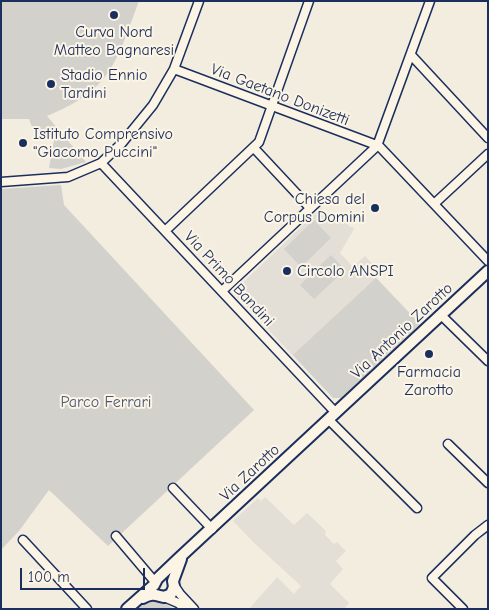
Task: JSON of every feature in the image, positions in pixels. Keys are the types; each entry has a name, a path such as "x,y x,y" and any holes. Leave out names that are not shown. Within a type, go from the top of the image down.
{"street":[{"path":"1,182 68,177 101,163 122,143 153,105 174,69 200,1"},
{"path":"165,231 259,142 309,1"},
{"path":"222,291 377,146 430,1"},
{"path":"411,55 488,138"},
{"name":"Via Gaetano Donizetti","path":"174,69 377,146"},
{"path":"377,146 488,261"},
{"path":"254,148 310,208"},
{"path":"434,204 488,154"},
{"name":"Via Primo Bandini","path":"101,163 222,291 332,416 417,508"},
{"name":"Via Antonio Zarotto","path":"332,416 488,271"},
{"path":"441,315 488,361"},
{"name":"Via Zarotto","path":"128,608 158,587 184,555 332,416"},
{"path":"448,444 488,483"},
{"path":"173,488 212,529"},
{"path":"459,607 432,578 488,524"},
{"path":"116,536 158,587 186,609"},
{"path":"23,540 87,609"},
{"name":"Via Zarotto","path":"158,587 170,594 184,555"},
{"path":"158,587 169,578 194,609"}],"shaded area":[{"path":"321,208 336,224 342,218 354,229 340,253 353,267 365,256 376,268 371,272 420,324 341,398 333,398 233,292"},
{"path":"265,497 294,525 307,513 326,531 325,535 334,544 337,542 346,551 336,561 343,569 330,584 349,603 344,609 250,608 277,577 294,594 301,586 233,521 258,498 261,501"}],"green space":[{"name":"Stadio Ennio Tardini","path":"1,1 139,1 124,41 109,72 86,96 47,116 86,162 61,169 49,168 54,140 32,127 29,119 1,119"},
{"name":"Parco Ferrari","path":"61,185 64,205 254,410 108,546 49,490 19,531 1,550 1,189"},
{"path":"314,220 331,238 301,267 284,249"},
{"path":"331,255 345,270 314,299 300,285"},
{"path":"376,278 420,324 341,398 333,398 293,355"},
{"path":"151,599 164,603 174,609 135,609 143,601"}],"place":[{"name":"Curva Nord Matteo Bagnaresi","path":"114,15"},
{"name":"Stadio Ennio Tardini","path":"51,84"},
{"name":"Istituto Comprensivo \"Giacomo Puccini\"","path":"23,143"},
{"name":"Chiesa del Corpus Domini","path":"375,208"},
{"name":"Circolo ANSPI","path":"287,271"},
{"name":"Farmacia Zarotto","path":"429,354"}]}
